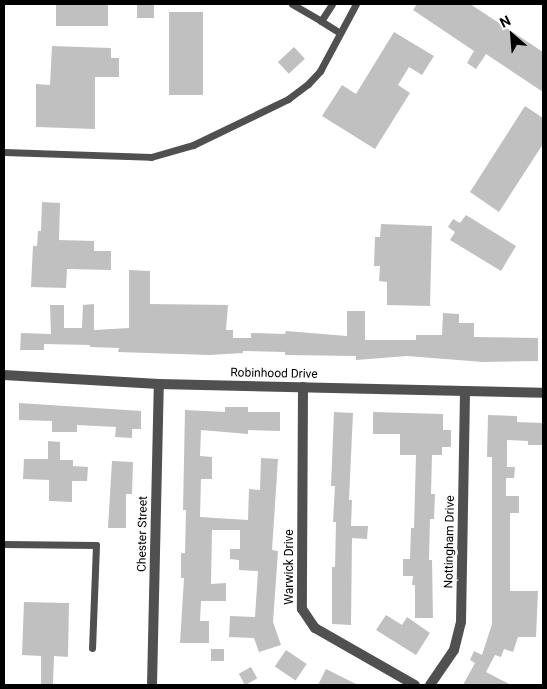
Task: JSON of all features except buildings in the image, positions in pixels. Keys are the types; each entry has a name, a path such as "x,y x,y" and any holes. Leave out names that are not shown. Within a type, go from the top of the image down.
{"street":[{"name":"Robinhood Drive","path":"4,375 159,384 543,393"},
{"name":"Chester Street","path":"152,685 159,384"},
{"name":"Warwick Drive","path":"303,387 302,609 315,628 415,685"},
{"name":"Nottingham Drive","path":"430,685 454,650 461,622 465,392"}],"lane":[{"path":"292,4 340,33"},
{"path":"321,21 332,4"},
{"path":"4,152 136,157 172,153 288,99 308,84 320,70 356,4"},
{"path":"4,544 96,545 92,648"}]}
